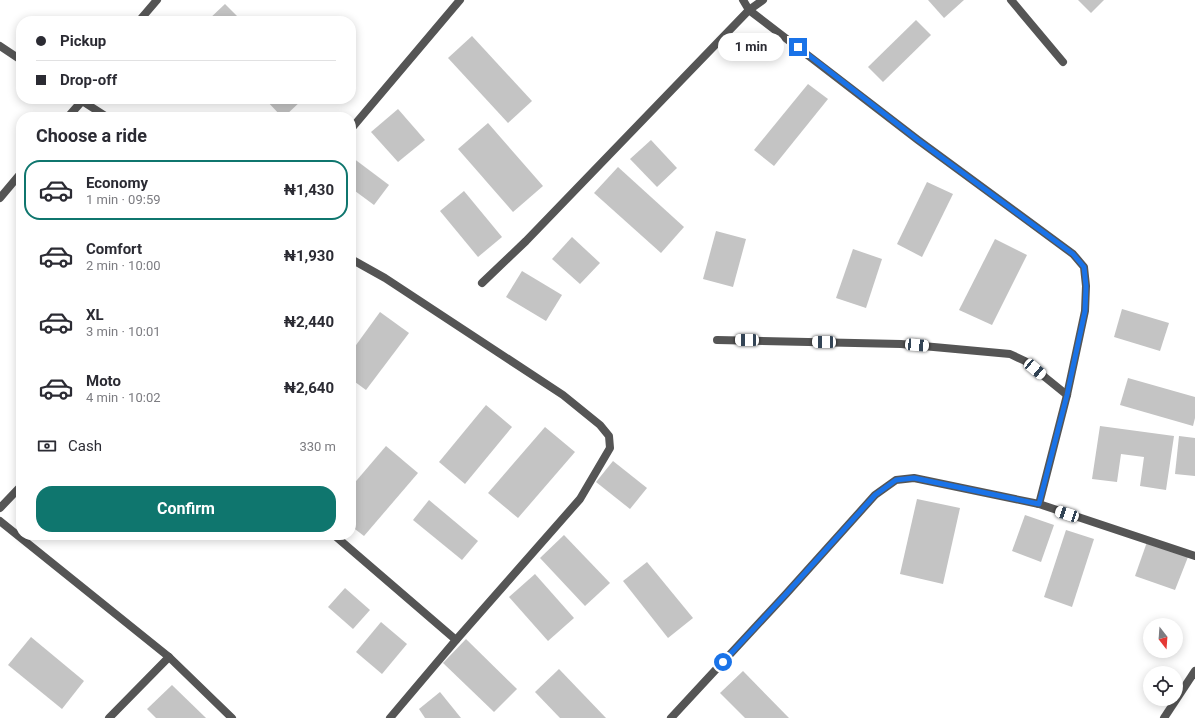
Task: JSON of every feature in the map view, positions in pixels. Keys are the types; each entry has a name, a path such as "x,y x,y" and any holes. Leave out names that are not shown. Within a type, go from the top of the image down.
{"street":[{"path":"143,16 157,0"},
{"path":"356,123 460,0"},
{"path":"743,0 749,10 918,140 1073,254 1084,267 1086,286 1085,311 1067,395 1039,504"},
{"path":"482,283 526,241 749,10 762,0"},
{"path":"1011,0 1063,62"},
{"path":"0,46 16,57"},
{"path":"72,112 78,104"},
{"path":"87,104 99,112"},
{"path":"0,198 16,179"},
{"path":"356,262 385,278 563,395 600,425 609,436 610,448 580,498 390,718"},
{"path":"716,340 901,344 1010,354 1025,361 1067,395"},
{"path":"671,718 875,495 896,480 914,478 1039,504 1195,556"},
{"path":"0,508 16,491"},
{"path":"0,521 16,534"},
{"path":"24,540 169,656 232,718"},
{"path":"340,540 456,640"},
{"path":"109,718 169,656"},
{"path":"1164,718 1195,671"}],"building":[{"path":"928,0 964,0 944,18"},
{"path":"1078,0 1104,0 1091,13"},
{"path":"225,4 237,16 212,16"},
{"path":"916,20 931,35 883,82 868,67"},
{"path":"472,36 532,101 508,123 448,58"},
{"path":"808,84 828,99 774,166 754,150"},
{"path":"270,104 298,104 289,112 277,112"},
{"path":"398,109 425,140 398,162 371,132"},
{"path":"488,123 543,186 513,212 458,149"},
{"path":"651,140 677,168 657,187 630,159"},
{"path":"356,160 389,185 374,205 356,192"},
{"path":"618,167 684,227 661,253 594,193"},
{"path":"927,182 953,194 922,257 897,244"},
{"path":"464,191 502,237 478,257 440,211"},
{"path":"716,231 746,239 733,287 703,279"},
{"path":"572,237 600,263 580,284 552,259"},
{"path":"995,239 1027,255 992,325 959,310"},
{"path":"853,249 882,259 866,308 836,298"},
{"path":"522,271 562,295 546,321 506,297"},
{"path":"1122,309 1169,323 1160,351 1114,337"},
{"path":"380,312 409,333 366,390 356,383 356,345"},
{"path":"1128,378 1195,397 1195,418 1193,426 1120,405"},
{"path":"486,405 512,427 465,484 439,462"},
{"path":"1100,426 1174,436 1166,490 1140,486 1144,457 1121,454 1117,482 1092,479"},
{"path":"545,427 575,452 518,518 488,493"},
{"path":"1179,436 1195,438 1195,476 1175,474"},
{"path":"386,446 418,473 364,536 356,530 356,481"},
{"path":"613,461 647,488 630,509 596,482"},
{"path":"917,499 960,508 943,584 900,574"},
{"path":"429,500 478,541 462,560 413,520"},
{"path":"1025,515 1054,525 1041,562 1012,551"},
{"path":"1066,530 1094,539 1072,607 1044,597"},
{"path":"564,535 610,583 585,606 540,558"},
{"path":"1147,542 1188,557 1175,590 1135,576"},
{"path":"647,562 693,618 668,638 623,581"},
{"path":"535,574 574,618 548,641 509,597"},
{"path":"345,588 370,610 353,629 328,607"},
{"path":"381,622 407,644 382,674 356,652"},
{"path":"31,637 84,681 62,709 8,665"},
{"path":"466,639 517,689 494,712 443,663"},
{"path":"559,669 606,718 560,718 535,692"},
{"path":"743,671 789,718 745,718 720,693"},
{"path":"172,685 206,718 156,718 147,709"},
{"path":"440,692 461,718 425,718 419,709"}],"route":[{"path":"723,662 875,495 896,480 914,478 1039,504 1067,395 1085,311 1086,286 1084,267 1073,254 918,140 798,47"}]}
